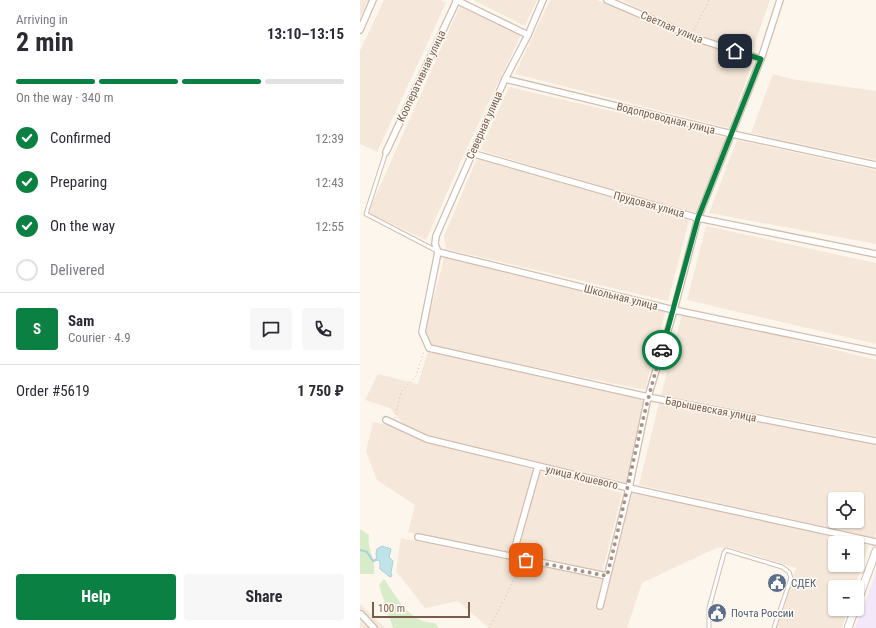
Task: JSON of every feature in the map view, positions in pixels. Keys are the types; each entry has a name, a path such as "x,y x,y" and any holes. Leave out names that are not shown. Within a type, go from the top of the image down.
{"street":[{"path":"360,30 373,0"},
{"path":"457,0 528,35"},
{"name":"Кооперативная улица","path":"386,152 457,0"},
{"name":"Северная улица","path":"428,347 422,332 438,252 435,244 436,236 504,79 528,35 543,0"},
{"name":"Светлая улица","path":"607,0 692,36 761,59"},
{"path":"600,606 629,488 648,397 674,310 698,218 761,59 780,0"},
{"name":"Водопроводная улица","path":"504,79 732,134 876,164"},
{"name":"Прудовая улица","path":"471,153 698,218 876,254"},
{"name":"Школьная улица","path":"438,252 674,310 876,352"},
{"name":"Барышевская улица","path":"428,347 648,397 876,441"},
{"name":"улица Кошевого","path":"386,420 427,439 629,488 876,542"},
{"path":"512,558 538,466"},
{"path":"418,537 512,558 607,576"},
{"path":"864,584 876,551"},
{"path":"361,614 374,628"},
{"path":"848,628 852,616"}],"lane":[{"path":"386,152 366,214 438,252"},
{"path":"709,628 709,608 726,550 782,567 789,572 791,578 774,628"}],"path":[{"path":"692,36 709,0"},
{"path":"394,423 401,392 416,376 422,356 428,347"},
{"path":"489,628 517,571 512,558"}],"shaded area":[{"path":"360,0 368,0 360,18"},
{"path":"384,0 440,0 446,3 377,152 360,144 360,51"},
{"path":"473,0 537,0 525,26"},
{"path":"550,0 597,0 696,41 754,58 729,128 515,74"},
{"path":"621,0 770,0 752,51 698,37"},
{"path":"460,6 521,35 466,150 426,240 368,213"},
{"path":"773,74 791,79 876,91 876,160 751,133"},
{"path":"509,87 727,138 695,212 649,202 480,150"},
{"path":"737,140 876,170 876,244 709,213"},
{"path":"478,156 648,208 690,217 668,301 446,249 444,236"},
{"path":"706,226 876,263 876,344 687,300"},
{"path":"445,255 666,309 645,390 431,346 425,331"},
{"path":"683,311 876,360 876,436 661,395"},
{"path":"428,351 652,398 633,484 427,436 407,428 390,408 365,400 378,374 418,384"},
{"path":"660,399 876,443 876,533 874,538 830,528 864,528 864,492 828,492 828,528 639,485"},
{"path":"373,422 400,428 426,441 534,470 515,544 510,554 408,532 415,505 377,480 366,451"},
{"path":"539,471 622,493 602,573 517,556"},
{"path":"633,490 830,536 828,536 828,572 860,572 857,580 828,580 828,616 846,616 842,628 775,628 796,568 728,547 716,548 642,583 627,628 489,628 458,601 425,608 396,571 401,538 519,562 605,577 597,608 602,609"},
{"path":"864,544 869,545 864,560"},
{"path":"876,573 876,628 855,628 860,616 864,616 864,604"},
{"path":"360,604 385,628 360,628"}],"green space":[{"path":"360,529 369,535 369,546 374,563 374,574 360,574"},
{"path":"384,579 399,601 411,614 426,622 435,623 439,628 393,628 379,585"}],"water":[{"path":"382,546 391,549 389,557 393,561 392,576 390,577 380,569 380,562 378,560 373,561 377,558 377,549"}],"waterway":[{"path":"360,550 367,552 373,561 376,560"}],"way so far":[{"path":"526,560 607,576 629,488 648,397 662,350"}],"place":[{"name":"СДЕК","path":"777,583"},
{"name":"Почта России","path":"717,613"}],"route":[{"path":"662,350 698,218 761,59 735,51"}]}
